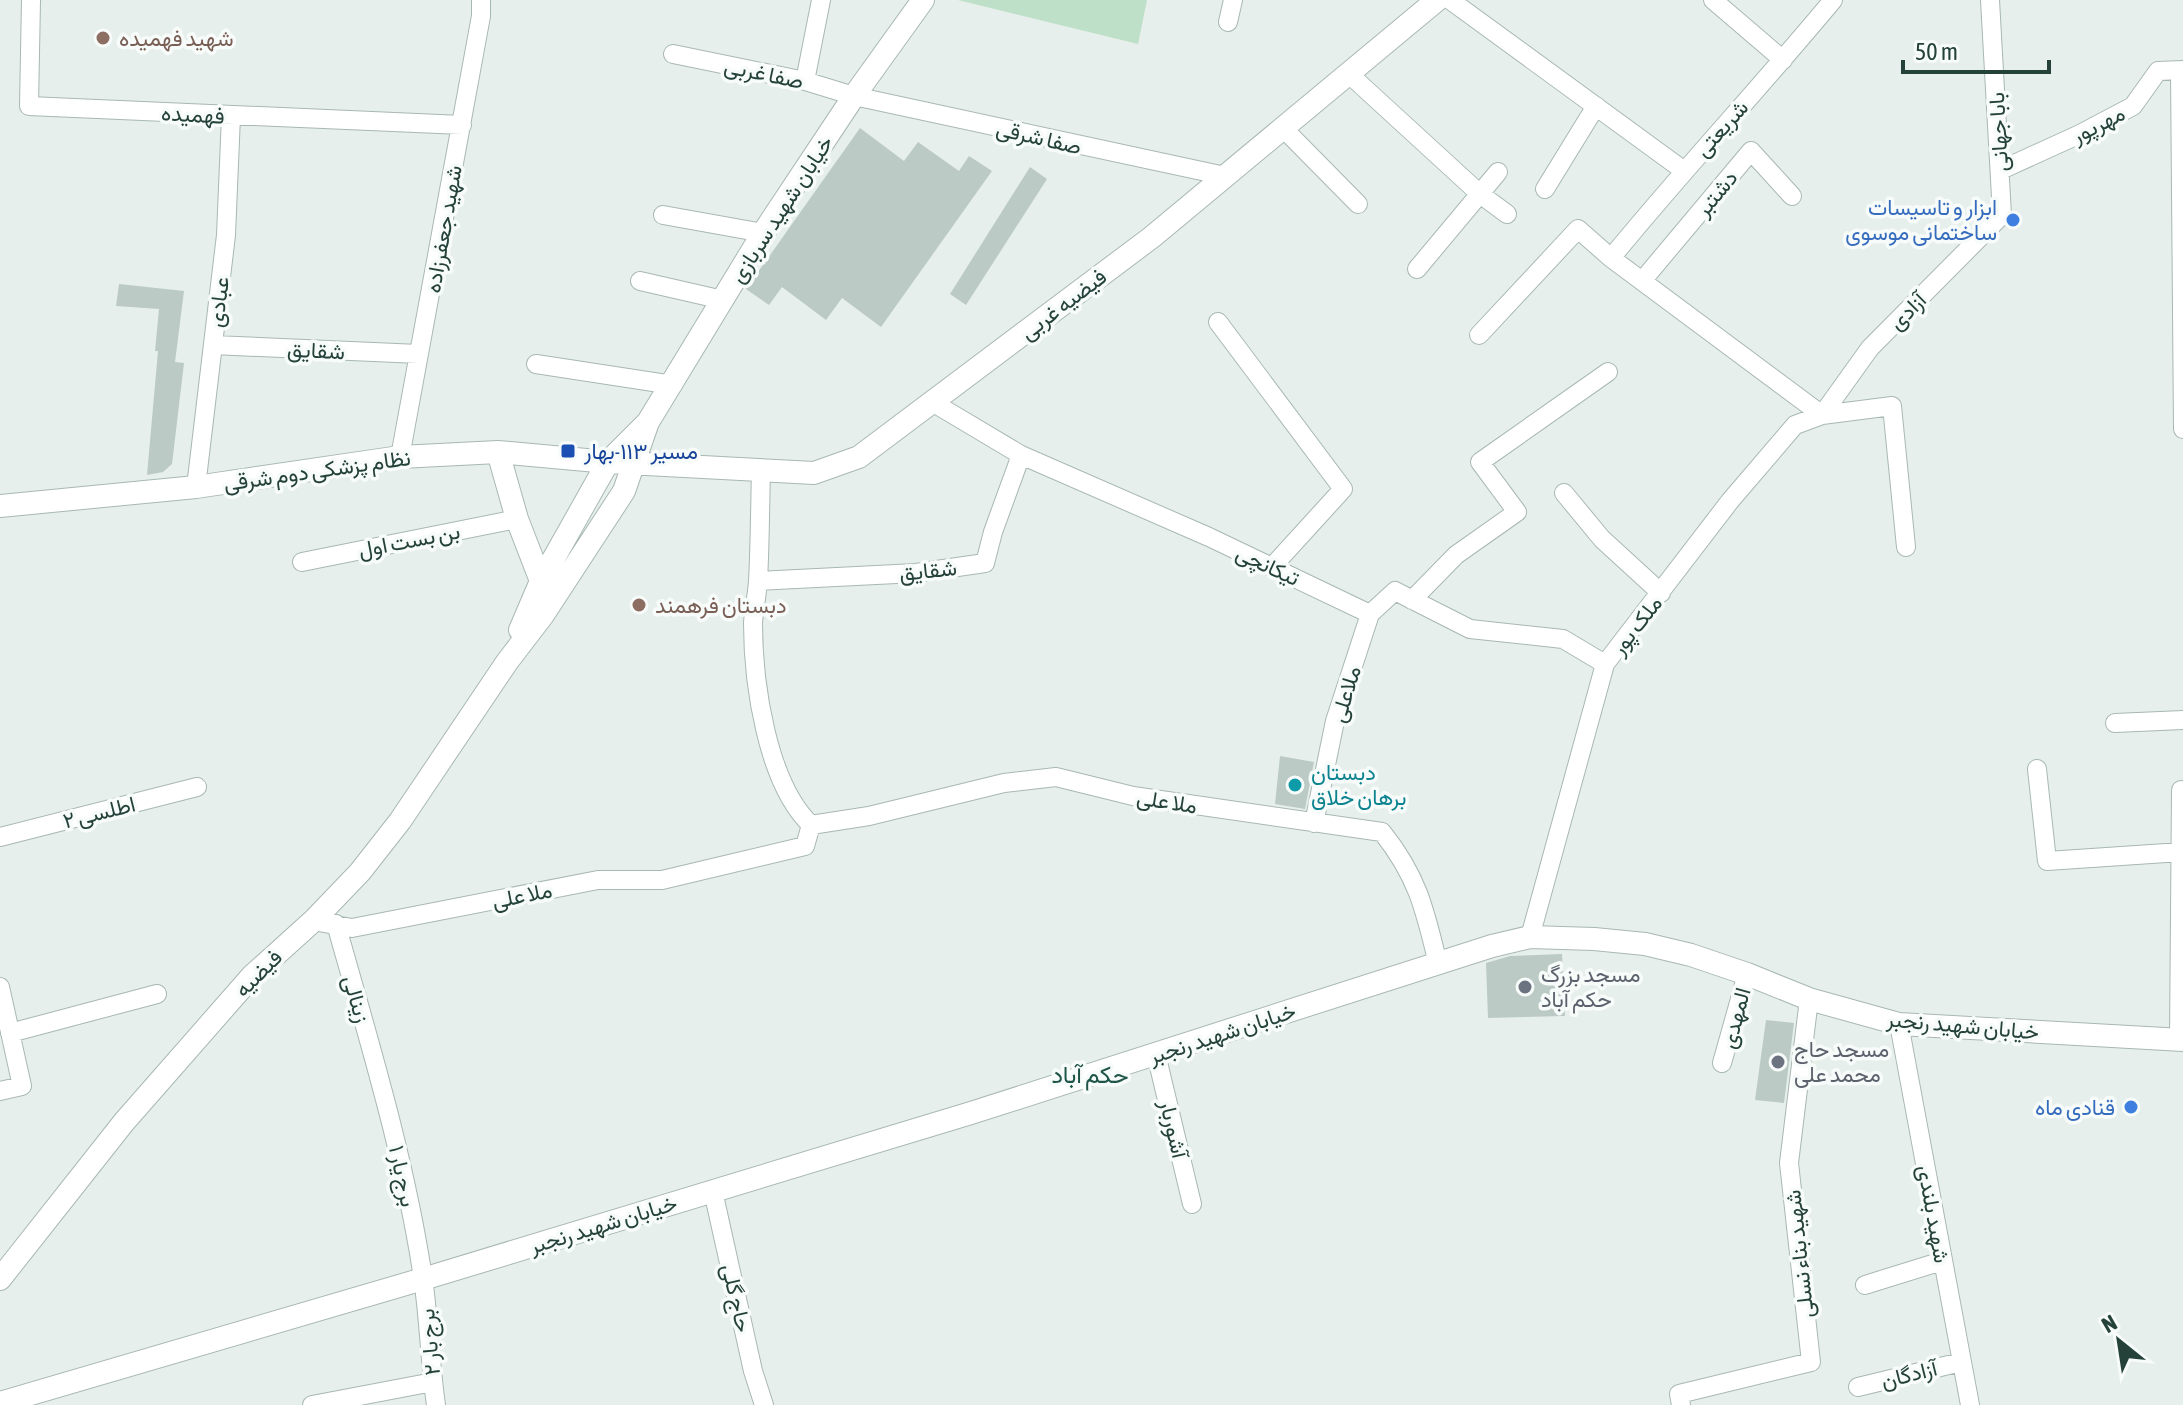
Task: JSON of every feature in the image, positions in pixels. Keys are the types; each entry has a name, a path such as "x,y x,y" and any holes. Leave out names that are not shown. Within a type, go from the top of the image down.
{"street":[{"name":"فهمیده","path":"31,0 29,106 462,125"},
{"name":"شهید جعفرزاده","path":"400,457 462,125 481,16 481,0"},
{"path":"805,81 821,0"},
{"name":"خیابان شهید سربازی","path":"648,422 763,233 854,96 923,0"},
{"path":"1228,22 1233,0"},
{"name":"فیضیه غربی","path":"634,463 814,473 859,457 1152,237 1437,0"},
{"path":"1450,0 1683,170"},
{"path":"1713,0 1783,60"},
{"name":"شریعتی","path":"1611,258 1683,170 1833,0"},
{"name":"بابا جهانی","path":"1990,0 2002,215"},
{"name":"صفا غربی","path":"673,54 805,81 854,96"},
{"path":"2182,70 2183,429"},
{"name":"مهرپور","path":"2001,170 2133,106 2158,71 2182,70"},
{"path":"1349,74 1480,194 1507,214"},
{"name":"صفا شرقی","path":"854,96 1225,176"},
{"path":"1545,189 1596,106"},
{"name":"عبادی","path":"196,487 227,222 231,116"},
{"path":"1283,128 1358,204"},
{"name":"دشتبر","path":"1642,281 1751,151 1792,196"},
{"path":"1417,269 1498,172"},
{"path":"663,215 763,233"},
{"name":"آزادی","path":"1822,415 1870,348 2002,215"},
{"path":"1479,335 1578,229 1611,258 1822,415 1892,406 1906,547"},
{"path":"640,281 723,300"},
{"path":"1218,322 1343,489 1272,567"},
{"name":"شقایق","path":"213,345 419,354"},
{"path":"536,364 673,385"},
{"path":"1412,600 1456,555 1517,512 1480,462 1608,372"},
{"name":"تیکانچی","path":"932,402 1021,455 1370,614"},
{"name":"ملک پور","path":"1530,937 1605,664 1730,501 1795,425 1822,415"},
{"name":"فیضیه","path":"507,662 541,581 608,462 648,422"},
{"name":"فیضیه","path":"0,1279 144,1100 252,976 313,921 360,872 400,821 507,662 543,615 624,491 648,422"},
{"path":"498,452 517,519 541,581"},
{"name":"نظام پزشکی دوم شرقی","path":"0,506 196,487 400,457 498,452 634,463"},
{"name":"شقایق","path":"758,581 916,573 985,563 1021,455"},
{"path":"761,470 758,581 753,624 760,700 777,774 795,810 811,825"},
{"path":"1564,493 1602,539 1661,593"},
{"name":"بن بست اول","path":"302,562 517,519"},
{"path":"1370,614 1395,591 1470,629 1563,639 1605,664"},
{"name":"ملاعلی","path":"1314,823 1335,721 1370,614"},
{"path":"2115,723 2183,720"},
{"path":"2037,769 2047,861 2181,852"},
{"name":"ملا علی","path":"313,921 352,928 598,880 662,880 805,846 811,825 869,816 1004,783 1056,777 1133,796 1382,832 1404,859 1423,901 1438,964"},
{"name":"اطلسی ۲","path":"0,837 197,787"},
{"path":"2181,790 2181,1040"},
{"name":"زینالی","path":"336,924 378,1074"},
{"name":"خیابان شهید رنجبر","path":"0,1403 713,1191 1492,946 1530,937 1645,944 1691,955 1809,999 1899,1024 2181,1040"},
{"name":"المهدی","path":"1722,1063 1747,974"},
{"path":"0,987 22,1086 0,1091"},
{"path":"10,1033 157,994"},
{"name":"شهید بناء نسلی","path":"1681,1405 1679,1394 1811,1362 1789,1163 1809,999"},
{"name":"شهید بلندی","path":"1899,1024 1970,1405"},
{"name":"آشوربار","path":"1156,1054 1192,1204"},
{"name":"برج یار ۱","path":"378,1074 391,1121 423,1279"},
{"name":"حاج گلی","path":"713,1191 753,1371 764,1405"},
{"path":"1865,1285 1942,1261"},
{"name":"برج بار ۲","path":"423,1279 436,1405"},
{"name":"آزادگان","path":"1858,1387 1961,1362"},
{"path":"312,1405 433,1382"}],"green space":[{"path":"958,0 1147,0 1138,44"}],"building":[{"path":"860,128 904,161 918,142 959,171 969,156 992,171 881,327 842,298 826,320 782,287 769,305 746,289"},
{"path":"1030,167 1047,179 966,305 950,294"},
{"path":"119,284 184,291 175,362 184,363 172,464 163,472 147,475 159,309 116,306"},
{"name":"دبستان برهان خلاق","path":"1280,756 1314,762 1305,809 1275,804"},
{"name":"مسجد بزرگ حکم آباد","path":"1562,954 1565,1016 1488,1018 1486,963 1510,956"},
{"name":"مسجد حاج محمد علی","path":"1766,1020 1794,1023 1784,1103 1755,1100"}],"place":[{"name":"شهید فهمیده","path":"103,38"},
{"name":"ابزار و تاسیسات ساختمانی موسوی","path":"2013,220"},
{"name":"مسیر ۱۱۳-بهار","path":"568,451"},
{"name":"دبستان فرهمند","path":"639,605"},
{"name":"دبستان برهان خلاق","path":"1295,785"},
{"name":"مسجد بزرگ حکم آباد","path":"1525,987"},
{"name":"مسجد حاج محمد علی","path":"1778,1062"},
{"name":"قنادی ماه","path":"2131,1107"}],"district":[{"name":"حکم آباد","path":"1090,1075"}]}
